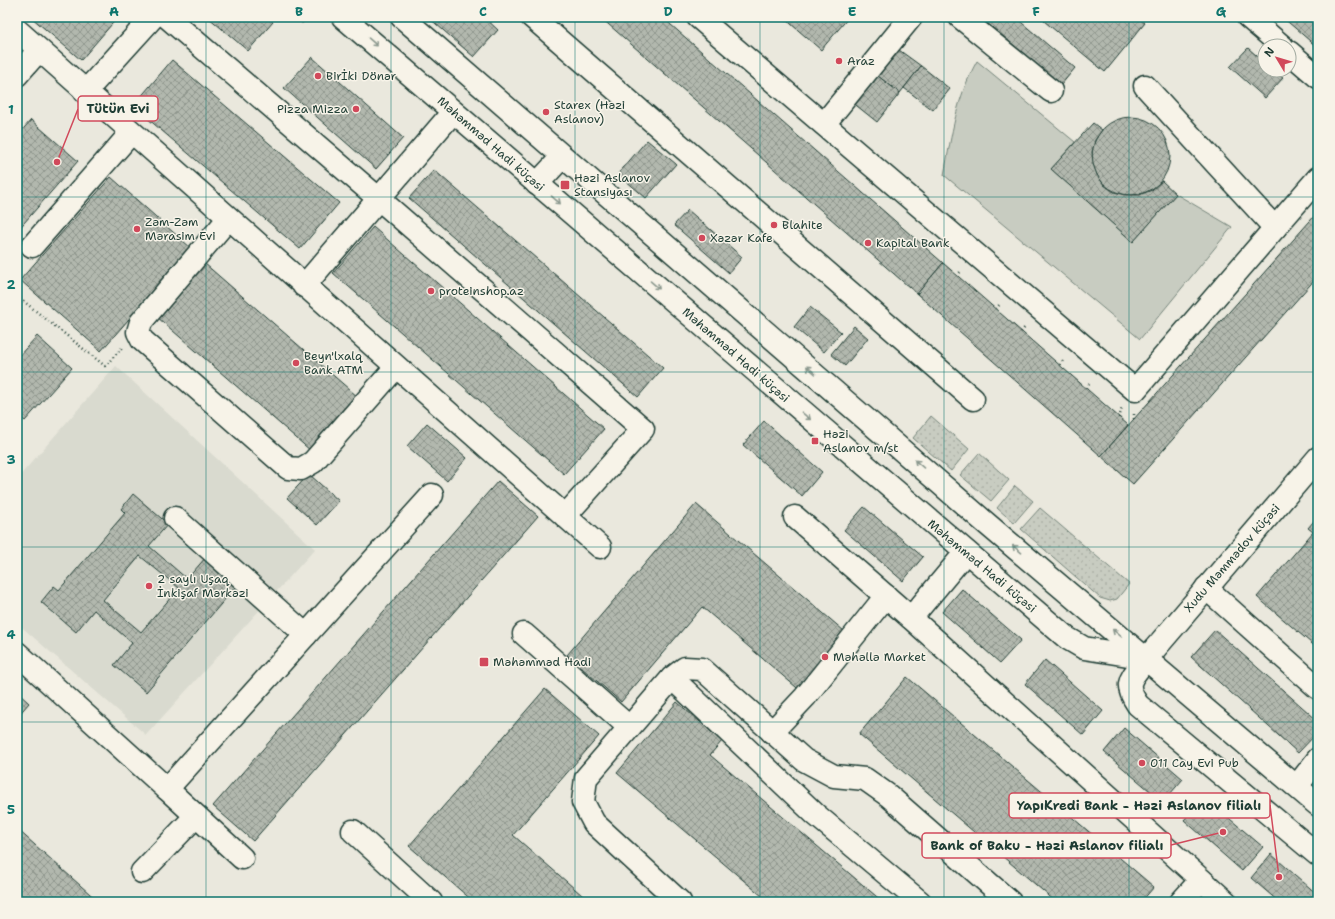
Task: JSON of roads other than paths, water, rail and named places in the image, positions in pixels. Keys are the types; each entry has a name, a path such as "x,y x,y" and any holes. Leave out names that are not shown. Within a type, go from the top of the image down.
{"street":[{"path":"85,92 153,17"},
{"path":"167,17 378,198 643,429 565,516"},
{"name":"Məhəmməd Hadi küçəsi","path":"343,17 1067,638 1084,648 1147,658"},
{"path":"402,17 562,157 772,336 987,524 1147,658 1318,805"},
{"path":"532,17 973,399"},
{"path":"698,17 1135,390 1318,178"},
{"path":"824,124 911,17"},
{"path":"960,17 1051,91"},
{"path":"1248,17 1273,38"},
{"path":"17,30 131,133 600,547"},
{"path":"17,75 39,50"},
{"path":"1297,59 1318,77"},
{"path":"1146,86 1275,228"},
{"path":"304,286 453,112"},
{"path":"32,246 131,133"},
{"path":"537,184 562,157"},
{"path":"228,219 141,322 138,332 142,340 288,468 301,469 313,462 396,367"},
{"name":"Xudu Məmmədov küçəsi","path":"1318,458 1147,658 1130,681 1130,694 1138,705 1318,855"},
{"path":"167,789 432,495"},
{"path":"795,517 911,618 1226,902"},
{"path":"175,518 306,635"},
{"path":"911,618 966,552"},
{"path":"1206,588 1318,688"},
{"path":"772,732 805,697 886,596"},
{"path":"524,634 629,727"},
{"path":"17,653 242,858"},
{"path":"680,902 594,823 583,802 586,778 672,678 685,668 702,669 804,760 834,776 864,779 889,796 1010,902"},
{"path":"672,678 815,814 920,902"},
{"path":"1297,786 1318,759"},
{"path":"142,872 196,816"},
{"path":"353,831 431,902"},
{"path":"1181,902 1201,880"}],"place":[{"name":"Araz","path":"839,61"},
{"name":"Birİki Dönər","path":"318,76"},
{"name":"Pizza Mizza","path":"356,109"},
{"name":"Starex (Həzi Aslanov)","path":"546,112"},
{"name":"Tütün Evi","path":"57,162"},
{"name":"Həzi Aslanov Stansiyası","path":"565,185"},
{"name":"Blahite","path":"774,225"},
{"name":"Zәm-Zәm Mәrasim Evi","path":"137,229"},
{"name":"Xəzər Kafe","path":"702,238"},
{"name":"Kapital Bank","path":"868,243"},
{"name":"proteinshop.az","path":"431,291"},
{"name":"Beyn'lxalq Bank ATM","path":"296,363"},
{"name":"Həzi Aslanov m/st","path":"815,441"},
{"name":"2 saylı Uşaq İnkişaf Mərkəzi","path":"149,586"},
{"name":"Mәhәllә Market","path":"825,657"},
{"name":"Məhəmməd Hadi","path":"484,662"},
{"name":"011 Cay Evi Pub","path":"1142,763"},
{"name":"Bank of Baku - Həzi Aslanov filialı","path":"1223,832"},
{"name":"YapıKredi Bank - Həzi Aslanov filialı","path":"1279,877"}]}
